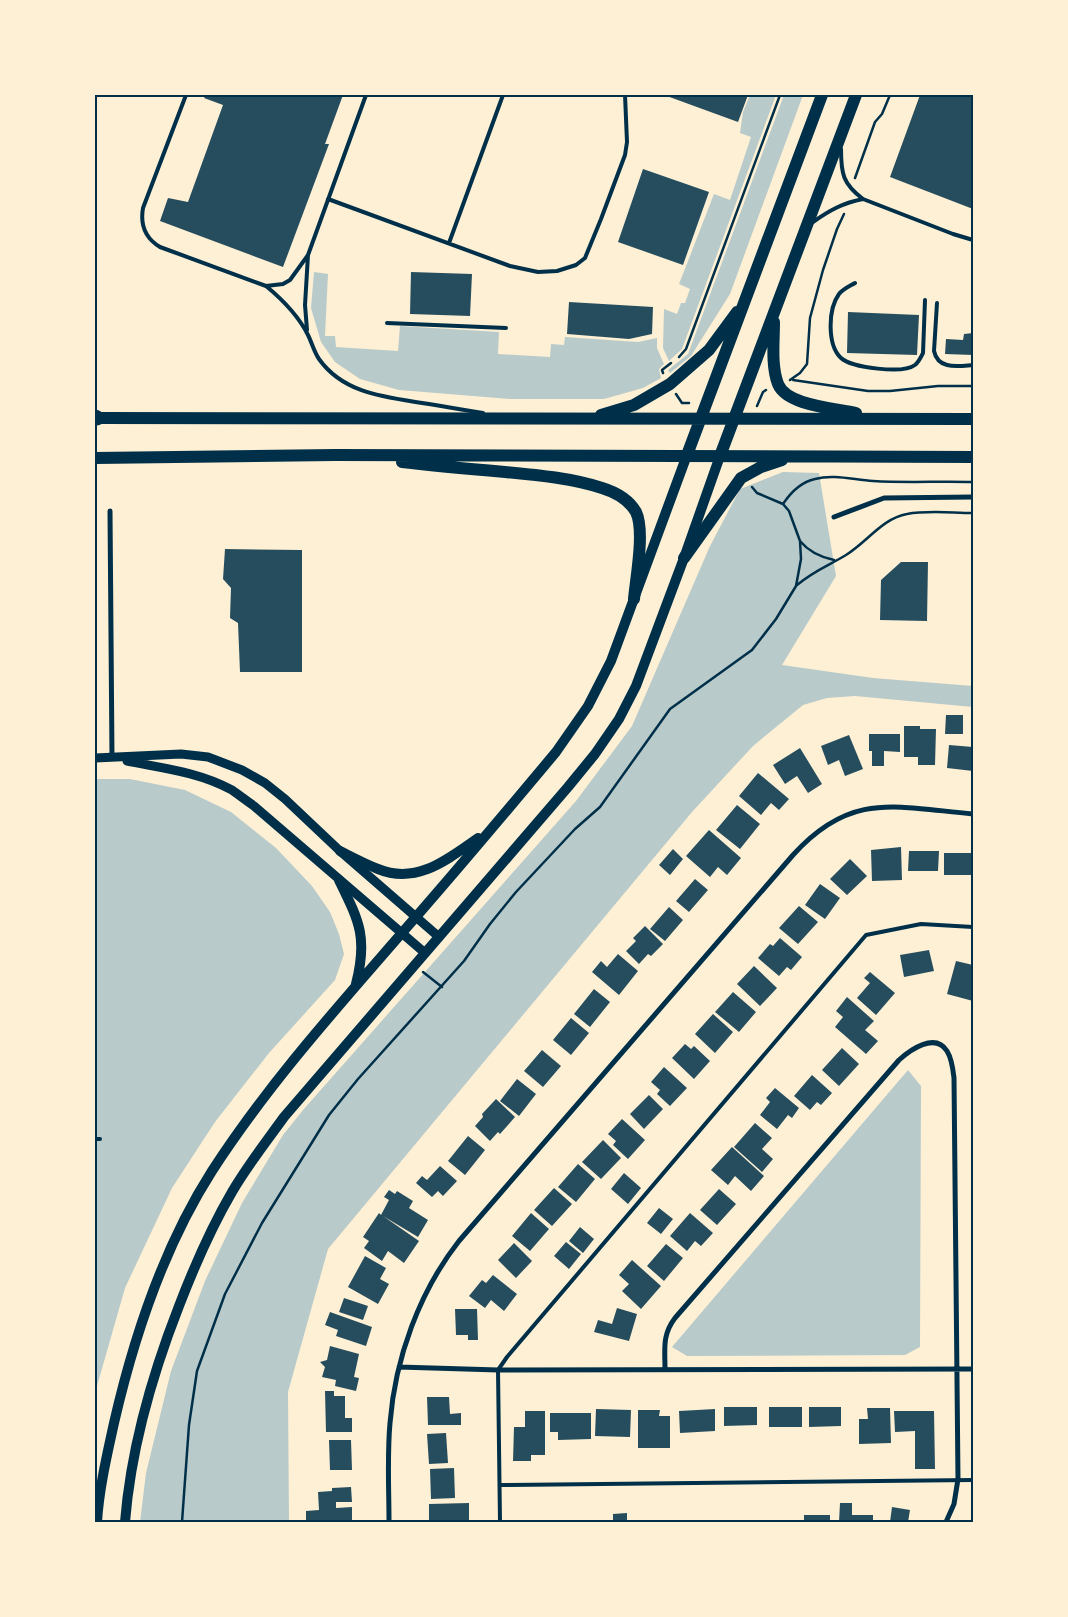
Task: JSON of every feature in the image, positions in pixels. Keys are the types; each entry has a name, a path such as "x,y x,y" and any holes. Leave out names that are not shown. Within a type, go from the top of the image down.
{"main road":[{"path":"125,1522 136,1444 162,1349 198,1257 232,1192 284,1117 568,787 595,754 619,719 644,668 720,456 856,95"},
{"path":"97,1522 109,1447 124,1382 138,1335 156,1286 183,1224 211,1173 246,1121 296,1058 556,752 588,706 611,661 821,96"},
{"path":"589,418 634,405 670,384 709,350 748,296"},
{"path":"774,313 775,372 779,386 784,391 804,403 880,418"},
{"path":"96,418 973,419"},
{"path":"335,455 533,475 573,481 618,495 629,503 636,512 640,528 634,599"},
{"path":"95,458 335,455 973,457"},
{"path":"684,558 741,478 761,467 791,457"},
{"path":"340,851 379,870 397,873 421,872 442,863 491,829"},
{"path":"339,880 356,915 362,935 360,962 355,988"}],"street":[{"path":"834,517 884,498 973,497"},
{"path":"110,511 112,758"},
{"path":"95,758 181,754 208,756 242,770 265,783 340,851 439,936"},
{"path":"112,758 186,772 232,791 254,806 425,953"},
{"path":"389,1522 390,1423 399,1367 420,1306 446,1257 471,1226 802,845 824,826 853,811 890,806 973,814"},
{"path":"665,1369 666,1334 675,1318 899,1060 917,1046 931,1043 939,1044 946,1050 952,1063 954,1078 958,1480 954,1504 946,1522"},
{"path":"399,1367 498,1370 973,1368"}],"lane":[{"path":"186,95 143,208 143,229 148,238 160,247 266,286 290,307 300,320 318,358 329,372 342,382 356,389 389,397 524,418"},
{"path":"266,286 283,284 290,280 308,255 366,95"},
{"path":"449,243 503,95"},
{"path":"328,199 510,266 538,272 567,269 585,258 625,155 627,142 624,95"},
{"path":"841,137 841,158 844,175 851,189 863,199 973,240"},
{"path":"807,226 846,202 863,199"},
{"path":"308,255 305,304 308,335"},
{"path":"855,283 840,292 833,309 831,321 831,340 840,358 848,364 866,368 901,369 915,366 923,353 925,300"},
{"path":"937,303 934,351 936,357 942,364 949,366 973,366"},
{"path":"387,323 506,328"},
{"path":"500,1522 498,1370 507,1357 866,935 922,924 973,926"},
{"path":"500,1485 973,1480"}],"path":[{"path":"665,376 662,370 677,359 686,348 780,95"},
{"path":"855,176 876,122 885,108 890,95"},
{"path":"787,383 800,373 806,364 810,318 823,270 844,215 844,210"},
{"path":"791,380 817,382 877,392 938,386 973,386"},
{"path":"757,404 765,391"},
{"path":"675,392 682,403 689,403"},
{"path":"783,504 793,490 816,478 833,477 873,481 973,482"},
{"path":"182,1522 189,1425 197,1371 226,1294 262,1223 329,1115 358,1079 464,961 490,924 516,892 575,829 600,806 670,709 752,650 776,619 796,586 801,559 800,542 789,511 783,504 757,493 748,484"},
{"path":"796,586 817,570 846,554 892,519 906,514 973,513"},
{"path":"800,542 806,549 815,554 835,560"},
{"path":"422,970 442,986"}],"shaded area":[{"path":"750,95 776,95 682,349 669,361 663,348 664,309 677,314 681,303 685,303 690,289 679,284 714,194 730,200 751,137 740,133 743,112"},
{"path":"784,95 803,95 730,294 691,356 670,373 668,370 688,354"},
{"path":"314,272 328,274 325,336 335,336 336,347 398,351 400,326 499,332 498,354 550,357 551,344 564,345 565,337 638,342 657,338 657,348 664,364 659,369 661,378 643,388 604,399 510,399 399,390 360,379 335,362 321,342 311,308"},
{"path":"783,472 819,473 836,576 782,665 873,678 973,686 973,707 855,696 827,698 803,705 753,746 692,812 328,1249 288,1392 289,1522 140,1522 146,1473 171,1371 205,1281 242,1203 283,1135 576,801 632,726 710,546 740,489"},
{"path":"95,779 130,779 185,790 231,812 276,848 312,886 330,912 339,934 344,954 335,980 269,1053 215,1122 172,1188 125,1288 95,1393"},
{"path":"908,1070 921,1086 920,1347 905,1355 687,1356 672,1347"}],"building":[{"path":"206,95 343,95 325,144 329,144 283,267 160,221 168,198 188,202 223,105 204,98"},
{"path":"664,95 748,95 738,122"},
{"path":"920,95 973,95 973,209 890,177"},
{"path":"643,169 709,192 683,265 618,242"},
{"path":"411,272 472,274 470,316 410,314"},
{"path":"569,302 653,307 652,334 629,339 567,334"},
{"path":"848,312 919,315 917,355 847,353"},
{"path":"973,333 973,355 945,354 946,339 963,340 964,334"},
{"path":"225,549 302,550 302,672 240,672 238,623 230,618 231,588 223,579"},
{"path":"901,562 928,562 927,621 880,620 881,580"},
{"path":"946,715 963,715 963,734 945,734"},
{"path":"904,726 936,729 935,765 918,765 918,757 904,757"},
{"path":"869,734 900,734 900,752 884,751 884,766 872,766 872,751 869,751"},
{"path":"849,735 863,769 845,776 839,760 828,765 821,746"},
{"path":"949,745 973,747 973,771 947,768"},
{"path":"800,748 822,784 808,793 797,776 785,784 773,765"},
{"path":"758,773 789,799 779,810 771,803 761,815 739,796"},
{"path":"737,805 760,824 740,849 716,830"},
{"path":"709,830 741,858 727,875 718,867 710,877 686,856"},
{"path":"901,847 902,880 872,881 871,850"},
{"path":"673,849 683,859 670,875 659,865"},
{"path":"909,851 939,851 938,871 908,871"},
{"path":"944,853 973,853 972,875 944,875"},
{"path":"850,859 867,876 847,895 830,879"},
{"path":"695,879 708,890 689,912 676,901"},
{"path":"820,884 840,898 825,919 805,905"},
{"path":"799,906 818,922 798,944 779,928"},
{"path":"669,907 683,920 665,941 650,929"},
{"path":"645,926 663,944 651,956 648,954 639,964 626,951 636,941 633,938"},
{"path":"780,938 802,957 791,970 787,967 779,976 758,958 770,944 773,946"},
{"path":"929,950 934,971 904,977 900,955"},
{"path":"618,954 638,971 619,995 592,972 601,961 607,967"},
{"path":"956,961 973,965 973,1001 947,994"},
{"path":"754,966 777,988 760,1006 737,984"},
{"path":"870,972 895,993 876,1015 857,998 870,983 864,978"},
{"path":"594,989 610,1002 590,1027 574,1014"},
{"path":"733,992 756,1012 739,1032 715,1012"},
{"path":"847,997 874,1021 865,1030 878,1041 866,1054 835,1027 843,1017 836,1011"},
{"path":"713,1014 733,1032 715,1053 695,1034"},
{"path":"571,1018 589,1033 571,1055 553,1040"},
{"path":"685,1044 691,1049 694,1046 710,1061 694,1079 672,1058"},
{"path":"842,1048 859,1064 839,1086 822,1070"},
{"path":"542,1050 561,1066 543,1087 524,1071"},
{"path":"664,1067 687,1088 670,1106 657,1094 660,1090 651,1082"},
{"path":"812,1075 832,1093 821,1105 817,1102 810,1110 794,1096"},
{"path":"517,1079 536,1094 519,1116 500,1101"},
{"path":"775,1088 799,1108 792,1118 788,1115 777,1129 760,1115 770,1102 766,1098"},
{"path":"649,1095 663,1109 644,1129 630,1114"},
{"path":"496,1099 515,1117 500,1134 498,1132 490,1141 475,1126 483,1117 482,1114"},
{"path":"622,1119 645,1140 628,1159 613,1145 616,1141 608,1134"},
{"path":"755,1123 772,1138 762,1149 773,1159 762,1172 734,1147"},
{"path":"468,1136 485,1150 465,1175 448,1161"},
{"path":"603,1140 621,1158 601,1179 582,1162"},
{"path":"732,1147 764,1176 751,1191 735,1176 728,1185 711,1170"},
{"path":"578,1164 595,1179 576,1202 558,1187"},
{"path":"440,1166 457,1181 443,1196 438,1191 432,1197 416,1183 422,1176 427,1180"},
{"path":"624,1173 641,1188 628,1204 611,1189"},
{"path":"554,1188 572,1204 552,1226 534,1210"},
{"path":"719,1189 736,1204 717,1225 700,1210"},
{"path":"389,1190 395,1194 397,1191 413,1201 409,1208 428,1220 418,1237 383,1216 419,1241 404,1263 388,1251 382,1261 364,1248 369,1241 363,1237 379,1213 381,1215 389,1200 384,1197"},
{"path":"659,1208 673,1219 661,1234 647,1223"},
{"path":"531,1213 549,1229 530,1251 512,1236"},
{"path":"690,1213 713,1233 701,1246 695,1241 687,1251 670,1236"},
{"path":"580,1227 594,1239 583,1253 569,1241"},
{"path":"566,1242 581,1254 569,1269 554,1256"},
{"path":"514,1243 532,1261 516,1278 498,1260"},
{"path":"666,1244 683,1258 664,1281 647,1266"},
{"path":"365,1256 386,1268 380,1279 389,1284 378,1304 348,1287"},
{"path":"632,1260 661,1286 641,1309 622,1291 629,1284 619,1275"},
{"path":"493,1275 517,1294 504,1311 491,1300 485,1308 469,1296 482,1280 486,1283"},
{"path":"344,1298 368,1306 363,1320 339,1312"},
{"path":"617,1308 637,1314 629,1341 594,1332 598,1320 612,1324"},
{"path":"455,1309 477,1309 478,1340 468,1340 468,1335 456,1335"},
{"path":"330,1312 372,1327 366,1346 336,1336 338,1330 325,1325"},
{"path":"330,1346 359,1354 354,1377 359,1378 356,1391 335,1386 336,1380 322,1377 325,1367 320,1362 327,1360"},
{"path":"325,1391 334,1391 334,1396 345,1396 345,1418 352,1418 352,1432 326,1432"},
{"path":"427,1397 449,1397 450,1414 461,1413 461,1425 428,1425"},
{"path":"724,1407 757,1407 757,1425 724,1426"},
{"path":"769,1407 802,1407 802,1427 769,1427"},
{"path":"809,1407 841,1407 841,1426 809,1427"},
{"path":"867,1408 890,1408 891,1443 859,1444 859,1419 868,1419"},
{"path":"596,1409 631,1410 630,1437 595,1436"},
{"path":"715,1409 715,1431 680,1433 679,1411"},
{"path":"638,1410 660,1410 659,1416 670,1416 670,1448 638,1448"},
{"path":"525,1411 545,1411 545,1455 531,1455 531,1461 513,1461 514,1427 525,1427"},
{"path":"894,1411 934,1411 935,1469 915,1469 915,1431 895,1432"},
{"path":"550,1413 591,1413 591,1439 558,1440 558,1432 550,1432"},
{"path":"446,1433 448,1463 429,1464 427,1434"},
{"path":"329,1440 351,1440 352,1470 330,1470"},
{"path":"454,1468 455,1498 431,1499 430,1469"},
{"path":"351,1487 352,1502 336,1502 336,1508 352,1507 352,1522 306,1522 306,1511 319,1510 318,1492 332,1491 332,1488"},
{"path":"469,1503 469,1522 429,1522 429,1504"},
{"path":"840,1503 852,1503 852,1515 873,1515 873,1522 839,1522"},
{"path":"892,1507 910,1510 908,1522 890,1522"},
{"path":"627,1513 627,1522 613,1522 613,1514"},
{"path":"804,1515 830,1515 830,1522 804,1522"}]}
